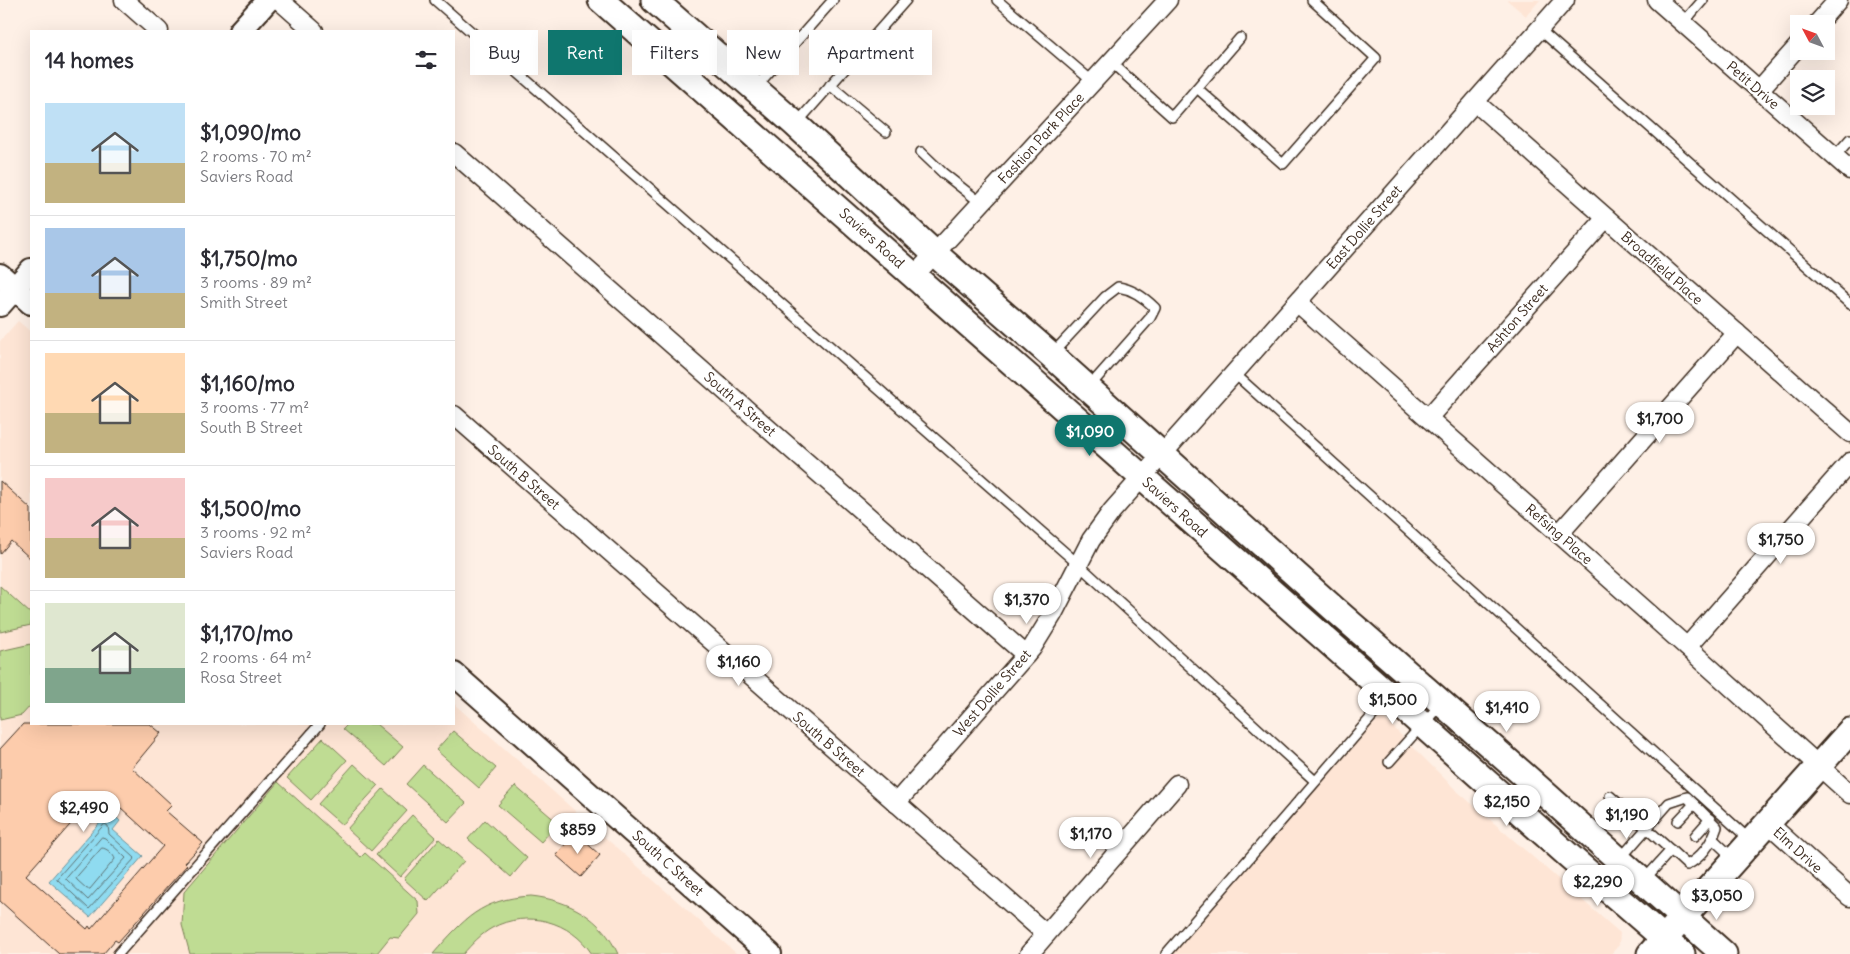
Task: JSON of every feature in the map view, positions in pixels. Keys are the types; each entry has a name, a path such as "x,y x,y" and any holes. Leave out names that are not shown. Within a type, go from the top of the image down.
{"main road":[{"name":"Saviers Road","path":"601,0 1423,725 1657,946 1682,954"},
{"path":"654,0 795,124 934,253 1163,454 1333,608 1724,954"},
{"path":"1657,946 1850,731"}],"street":[{"path":"124,0 158,30"},
{"path":"241,30 268,0"},
{"path":"279,0 313,30"},
{"name":"Fashion Park Place","path":"914,276 1168,0"},
{"name":"East Dollie Street","path":"1163,454 1566,0"},
{"name":"Petit Drive","path":"1657,0 1850,170"},
{"path":"1826,15 1838,0"},
{"path":"1759,90 1790,55"},
{"name":"Broadfield Place","path":"1475,102 1850,433"},
{"name":"South A Street","path":"455,155 1026,655"},
{"name":"Ashton Street","path":"1428,418 1606,218"},
{"path":"0,305 30,271"},
{"name":"Refsing Place","path":"1298,302 1850,794"},
{"path":"1559,534 1737,333"},
{"name":"South B Street","path":"455,416 1046,934"},
{"name":"West Dollie Street","path":"896,802 1026,655 1053,614 1091,540 1112,511 1163,454"},
{"path":"1687,647 1850,462"},
{"name":"South C Street","path":"455,675 770,954"},
{"path":"1028,954 1177,784"},
{"name":"Elm Drive","path":"1768,823 1850,897"}],"lane":[{"path":"435,0 1078,564 1315,781"},
{"path":"755,88 833,0"},
{"path":"795,124 906,0"},
{"path":"997,0 1093,82"},
{"path":"1197,88 1283,164 1376,58 1312,0"},
{"path":"1683,23 1702,0"},
{"path":"1540,29 1850,304"},
{"path":"1111,62 1172,116 1240,38"},
{"path":"830,85 886,132"},
{"path":"1835,156 1850,139"},
{"path":"921,152 943,173 980,203"},
{"path":"1051,355 1105,297 1118,287 1128,288 1148,301 1155,308 1150,318 1088,388"},
{"path":"1235,374 1752,842"},
{"path":"1166,954 1390,696"},
{"path":"1389,762 1442,703"},
{"path":"118,954 319,725"},
{"path":"1610,796 1647,829 1663,838 1688,865 1694,861 1713,839 1717,827 1687,797 1669,803 1647,829 1619,860"},
{"path":"1678,822 1697,806 1707,801"},
{"path":"1694,836 1710,819"},
{"path":"1713,839 1735,860"},
{"path":"1643,881 1676,852"}],"shaded area":[{"path":"1507,0 1540,0 1526,16"},
{"path":"18,321 30,331 30,725 455,725 455,705 737,954 0,954 0,341"},
{"path":"1382,716 1456,790 1620,933 1619,945 1611,954 1166,954 1315,781"}],"green space":[{"path":"0,586 30,613 30,625 0,632"},
{"path":"30,644 30,706 22,715 0,720 0,651"},
{"path":"347,725 377,725 403,747 386,766 343,729"},
{"path":"453,731 496,768 479,788 436,750"},
{"path":"323,738 347,760 311,800 287,778"},
{"path":"354,764 378,786 342,825 318,804"},
{"path":"423,765 466,803 448,822 406,784"},
{"path":"278,782 361,857 365,853 418,901 419,914 399,938 390,937 377,953 190,954 182,925 184,892"},
{"path":"515,786 558,823 541,842 498,805"},
{"path":"383,789 407,811 371,851 347,829"},
{"path":"412,815 436,837 400,877 376,855"},
{"path":"485,820 527,858 511,877 468,839"},
{"path":"439,839 464,861 428,901 404,879"},
{"path":"531,896 558,902 583,913 603,930 618,954 592,954 572,933 560,926 547,921 519,919 505,922 492,928 480,936 463,954 433,954 464,921 486,906 499,901"}],"water":[{"path":"110,811 120,821 113,830 143,856 90,917 49,881"}],"building":[{"path":"0,481 30,508 30,558 11,541 0,554"},
{"path":"23,724 151,725 161,733 132,768 172,805 166,811 203,843 185,863 187,865 118,942 115,940 103,954 59,954 0,901 0,749","holes":["98,793 106,801 110,798 163,846 91,929 89,926 87,929 26,875"]},
{"path":"575,833 600,855 581,877 556,855"}]}
